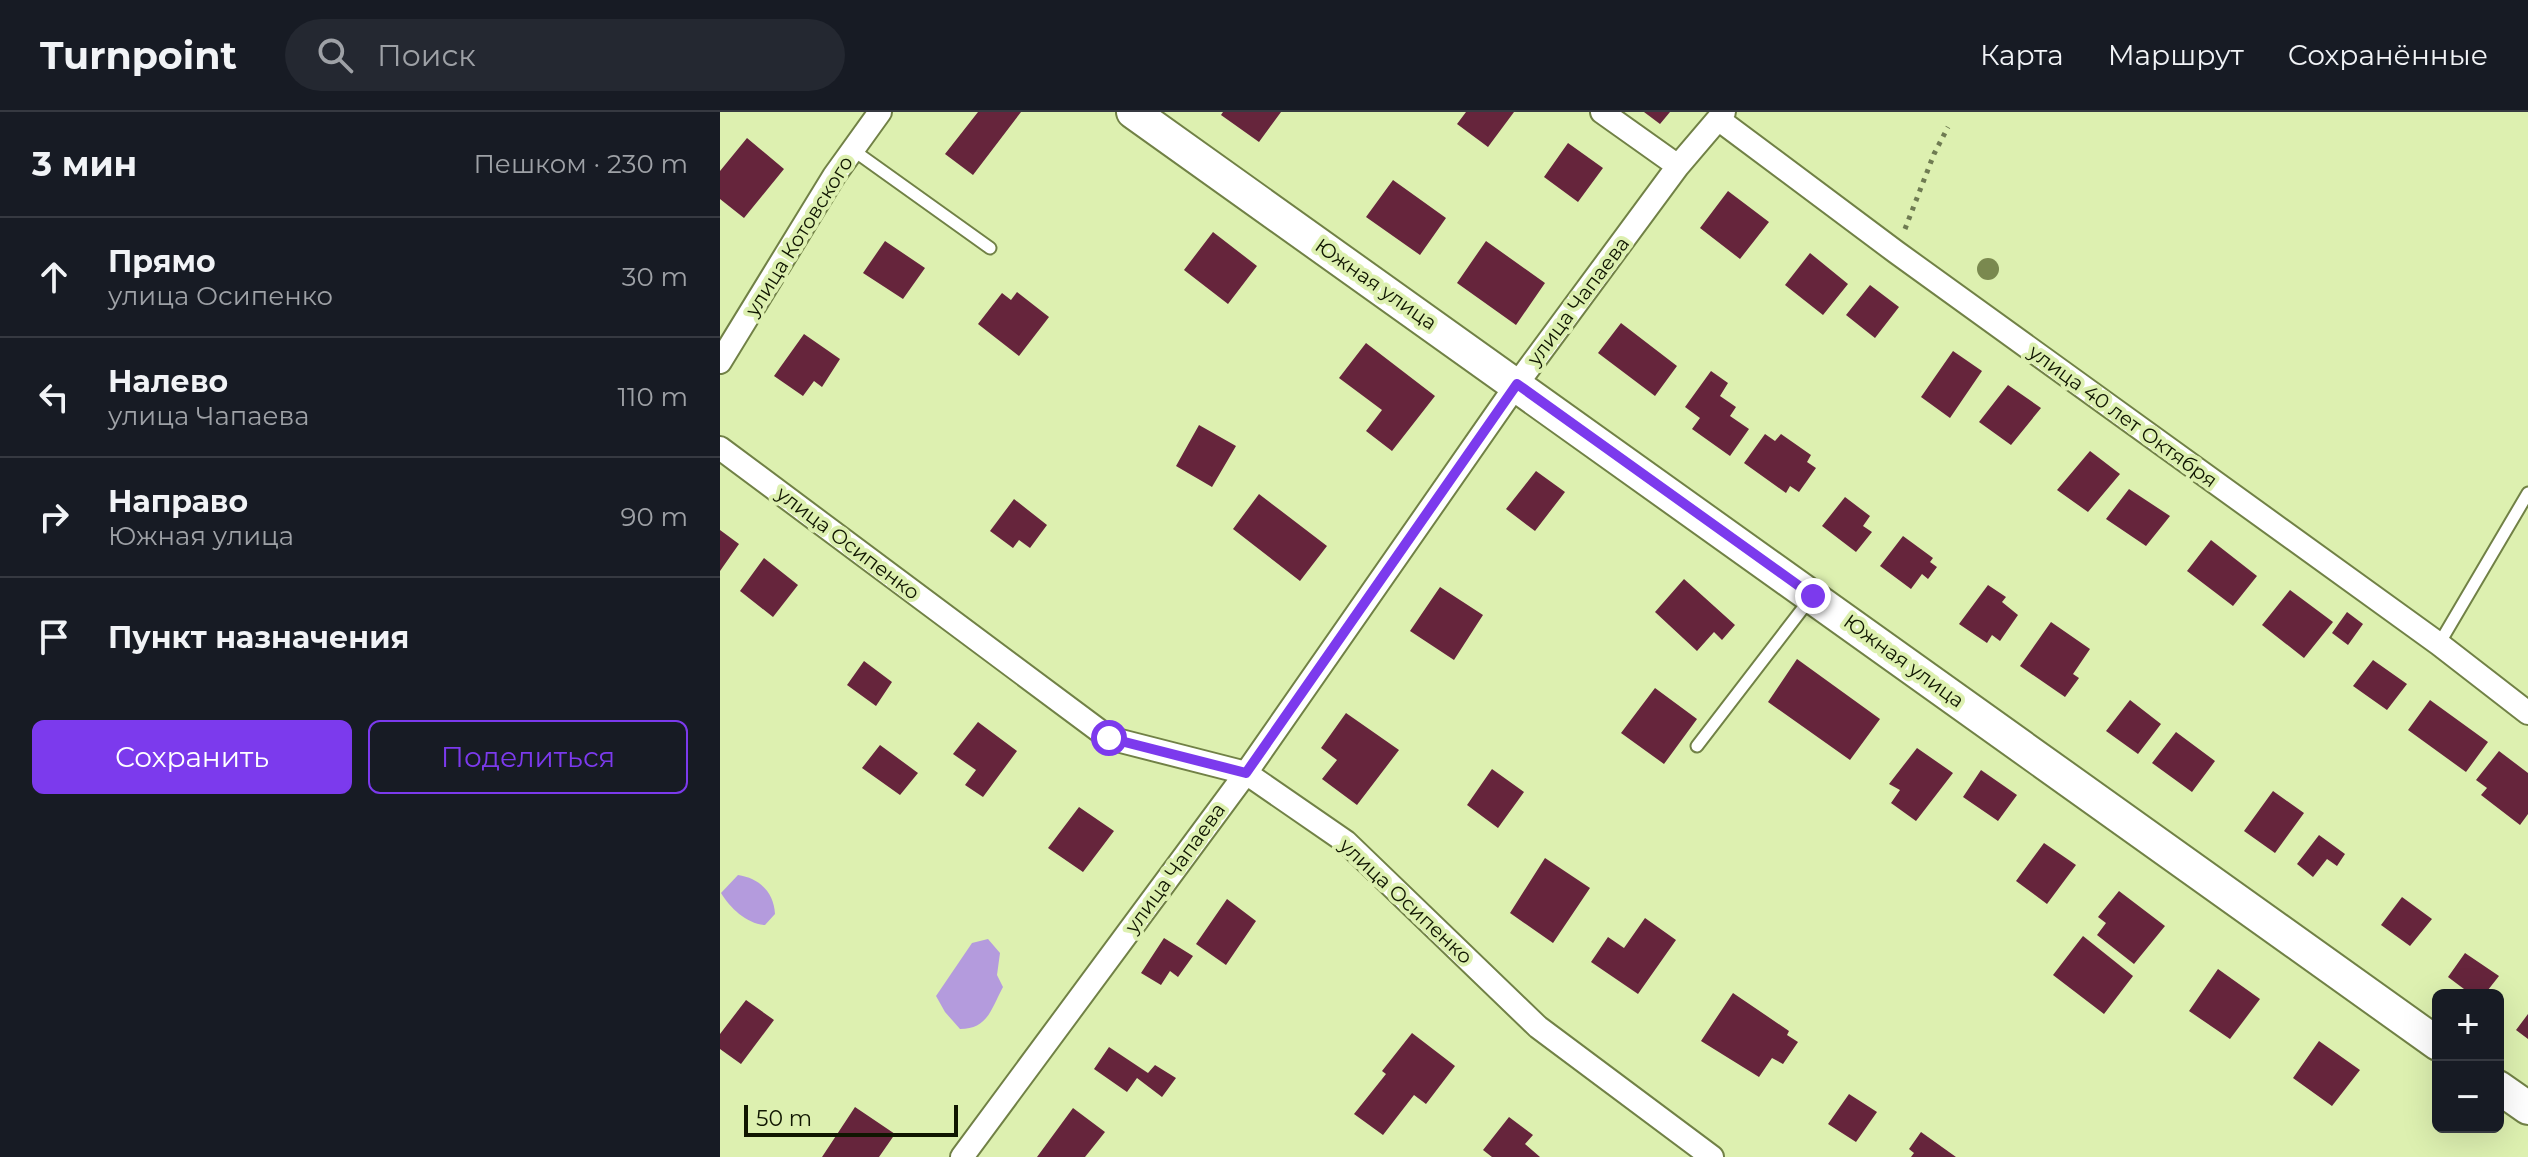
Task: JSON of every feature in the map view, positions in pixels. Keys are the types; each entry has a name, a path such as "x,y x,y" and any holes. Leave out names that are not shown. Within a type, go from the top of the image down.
{"street":[{"name":"улица Котовского","path":"720,362 834,176 880,112"},
{"name":"Южная улица","path":"1133,112 2432,1040"},
{"path":"1602,112 1678,166"},
{"name":"улица Чапаева","path":"962,1157 1246,773 1517,384 1678,166 1721,116"},
{"name":"улица 40 лет Октября","path":"1721,116 1896,252 2439,644 2528,713"},
{"name":"улица Осипенко","path":"720,448 1109,738 1246,773 1346,842 1538,1027 1712,1157"},
{"path":"2504,1091 2528,1108"}],"lane":[{"path":"853,150 990,248"},
{"path":"2439,644 2528,493"},
{"path":"1697,746 1813,596"}],"path":[{"path":"1896,252 1934,154 1948,127"}],"shaded area":[{"path":"738,875 759,883 772,899 775,914 765,925 752,922 740,914 721,893"},
{"path":"988,939 1000,953 997,975 1003,987 983,1022 960,1029 936,996 972,943"}],"building":[{"path":"978,112 1021,112 973,175 945,154"},
{"path":"1223,112 1281,112 1259,142 1221,115"},
{"path":"1466,112 1514,112 1488,147 1457,124"},
{"path":"1644,112 1670,112 1660,124"},
{"path":"747,138 784,169 744,218 720,199 720,171"},
{"path":"1568,143 1603,168 1578,202 1544,177"},
{"path":"1393,180 1446,218 1420,255 1366,217"},
{"path":"1728,191 1769,222 1740,259 1700,228"},
{"path":"1213,232 1257,266 1228,304 1184,270"},
{"path":"885,241 925,268 903,299 863,273"},
{"path":"1486,241 1545,283 1516,325 1457,283"},
{"path":"1810,253 1848,284 1823,315 1785,285"},
{"path":"1870,285 1899,307 1875,338 1846,315"},
{"path":"1017,292 1049,317 1019,356 978,324 1002,293 1011,300"},
{"path":"1621,323 1677,366 1655,396 1598,353"},
{"path":"804,334 840,359 822,387 814,381 803,396 774,376"},
{"path":"1366,343 1435,396 1392,451 1366,431 1382,410 1339,378"},
{"path":"1953,351 1982,371 1950,418 1921,397"},
{"path":"1711,371 1728,383 1720,396 1736,407 1730,416 1749,429 1730,456 1692,429 1700,418 1685,407"},
{"path":"2008,385 2041,408 2011,445 1979,422"},
{"path":"1199,425 1236,446 1212,487 1176,466"},
{"path":"1765,434 1775,441 1781,434 1811,455 1807,462 1816,468 1799,492 1790,486 1786,493 1744,463"},
{"path":"2090,451 2120,474 2088,512 2057,490"},
{"path":"1536,471 1565,492 1535,531 1506,509"},
{"path":"2129,489 2170,516 2146,546 2106,519"},
{"path":"1259,494 1327,546 1300,581 1233,529"},
{"path":"1845,497 1870,516 1863,526 1872,532 1856,552 1822,526"},
{"path":"1014,499 1047,525 1030,548 1019,540 1013,548 990,531"},
{"path":"720,530 739,544 720,571"},
{"path":"1903,536 1933,558 1930,562 1937,567 1928,579 1922,574 1911,589 1880,566"},
{"path":"2211,540 2257,576 2233,606 2187,571"},
{"path":"764,558 798,585 773,617 740,591"},
{"path":"1684,579 1735,625 1722,640 1714,632 1697,651 1655,612"},
{"path":"1988,585 2006,597 2002,602 2018,615 2000,641 1992,635 1987,643 1959,624"},
{"path":"1440,587 1483,615 1454,660 1410,631"},
{"path":"2290,590 2333,622 2304,658 2262,625"},
{"path":"2347,612 2363,624 2348,645 2332,633"},
{"path":"2051,622 2090,649 2073,674 2079,678 2065,697 2020,666"},
{"path":"1797,659 1880,719 1850,760 1768,702"},
{"path":"2373,660 2407,684 2387,710 2353,686"},
{"path":"864,661 892,682 876,706 847,685"},
{"path":"1655,688 1697,719 1664,764 1621,733"},
{"path":"2130,700 2161,724 2138,754 2106,731"},
{"path":"2430,700 2488,742 2466,772 2408,730"},
{"path":"1346,713 1399,750 1357,805 1322,779 1337,760 1321,748"},
{"path":"978,722 1017,751 983,797 965,785 976,770 953,754"},
{"path":"2176,732 2215,761 2192,792 2152,763"},
{"path":"880,745 918,773 900,795 862,768"},
{"path":"1917,748 1953,773 1916,821 1891,803 1900,790 1889,784"},
{"path":"2499,751 2528,773 2528,814 2520,825 2481,795 2487,788 2476,780"},
{"path":"1492,769 1524,792 1498,828 1467,805"},
{"path":"1981,770 2017,795 1998,821 1963,797"},
{"path":"2273,791 2304,813 2275,853 2244,831"},
{"path":"1079,807 1114,831 1083,872 1048,848"},
{"path":"2319,835 2345,854 2337,866 2327,859 2313,877 2297,864"},
{"path":"2044,843 2076,865 2047,904 2016,881"},
{"path":"1545,858 1590,888 1553,943 1510,913"},
{"path":"2119,891 2165,926 2134,964 2097,935 2106,923 2098,917"},
{"path":"2402,897 2432,919 2410,946 2381,925"},
{"path":"1227,899 1256,921 1226,965 1196,944"},
{"path":"1645,918 1676,940 1638,994 1591,962 1608,937 1624,948"},
{"path":"2083,936 2133,976 2104,1014 2053,975"},
{"path":"1164,938 1193,956 1178,977 1170,971 1161,985 1141,973"},
{"path":"2465,953 2499,976 2489,989 2464,989 2448,977"},
{"path":"2218,969 2260,999 2230,1039 2189,1011"},
{"path":"1733,993 1789,1031 1787,1035 1798,1042 1783,1064 1772,1058 1759,1077 1701,1041"},
{"path":"746,1000 774,1020 741,1064 720,1049 720,1034"},
{"path":"2528,1014 2528,1039 2516,1030"},
{"path":"1412,1033 1455,1066 1426,1104 1414,1095 1383,1135 1354,1114 1386,1074 1382,1071"},
{"path":"2319,1041 2360,1070 2332,1106 2293,1078"},
{"path":"1109,1047 1148,1073 1155,1065 1176,1078 1162,1097 1137,1078 1127,1092 1094,1069"},
{"path":"1849,1094 1877,1112 1856,1142 1828,1124"},
{"path":"855,1107 895,1134 879,1157 822,1157"},
{"path":"1073,1108 1105,1132 1085,1157 1037,1157"},
{"path":"1509,1117 1533,1135 1525,1144 1540,1157 1492,1157 1483,1150"},
{"path":"1921,1132 1956,1157 1911,1157 1914,1153 1909,1149"}],"route":[{"path":"1109,738 1246,773 1517,384 1813,596"}]}
